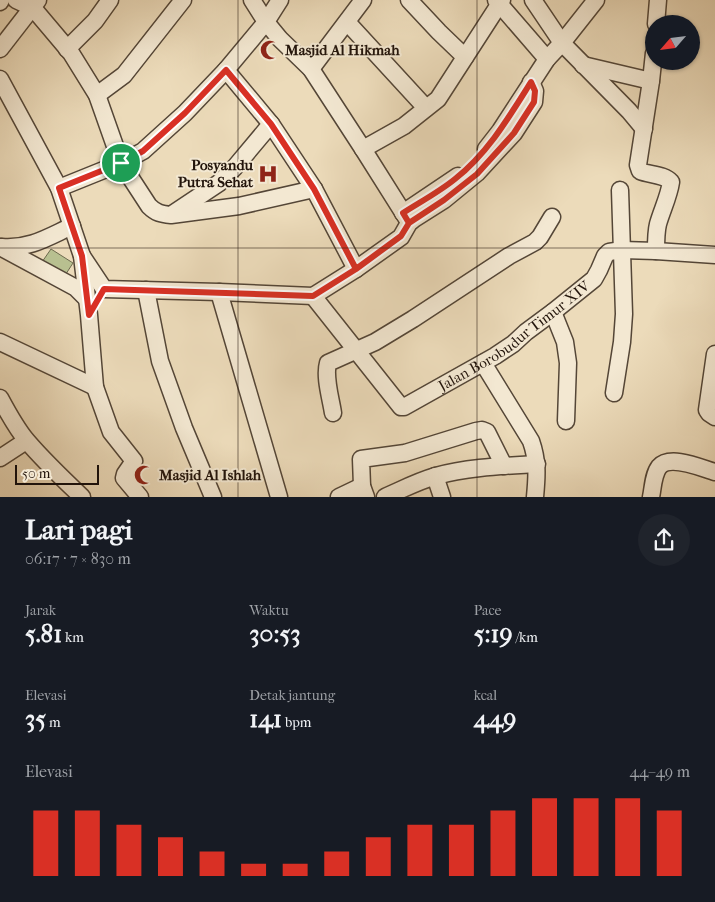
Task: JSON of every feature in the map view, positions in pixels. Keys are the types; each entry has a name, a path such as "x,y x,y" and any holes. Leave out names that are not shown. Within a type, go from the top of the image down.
{"street":[{"path":"16,0 35,4 67,49 97,95 121,163 148,206 154,211 160,214 171,215 239,206 314,189"},
{"path":"67,49 95,21 110,0"},
{"path":"97,95 124,75 183,0"},
{"path":"252,0 280,39 311,68 406,218"},
{"path":"59,188 121,163 143,151 185,113 226,70 266,22 280,0"},
{"path":"311,68 363,0"},
{"path":"410,0 465,57"},
{"path":"533,0 562,43 629,111 644,129"},
{"path":"88,307 104,289 313,296 356,269 401,236 406,218 455,179 482,153 500,131 547,59 596,0"},
{"path":"657,15 658,0"},
{"path":"363,149 404,126 438,100 499,1 547,59"},
{"path":"0,49 35,4"},
{"path":"346,22 426,108"},
{"path":"583,64 651,81"},
{"path":"226,70 271,124 314,189 356,269"},
{"path":"652,70 638,165 640,171 668,178 671,182 668,197 657,226 656,251"},
{"path":"0,79 59,188 72,226 82,256 95,387 111,432 134,460 124,478 140,497"},
{"path":"406,218 444,200 477,174 514,133 534,102 535,91 531,82"},
{"path":"171,215 219,183 271,124"},
{"path":"614,393 622,342 624,314 620,190"},
{"path":"333,413 326,368 328,362 375,342 534,242 540,237 552,217"},
{"path":"0,247 16,248 30,244 72,226"},
{"path":"0,247 76,288 88,307"},
{"path":"622,250 715,256"},
{"name":"Jalan Borobudur Timur XIV","path":"313,296 401,407 495,356 594,279 606,253 622,250"},
{"path":"82,256 104,289"},
{"path":"146,290 160,361 184,428 214,497"},
{"path":"220,292 279,497"},
{"path":"553,312 565,342 568,364 566,422"},
{"path":"0,342 95,387"},
{"path":"715,354 707,410 709,414 715,417"},
{"path":"483,363 531,441 538,473 535,497"},
{"path":"0,398 10,418 26,440 51,468 82,497"},
{"path":"339,497 364,492 361,459 405,453 476,431 482,430 489,435 504,466"},
{"path":"0,458 26,440"},
{"path":"651,497 655,475 659,466 666,462 678,461 715,472"},
{"path":"384,497 435,476 466,470 537,464"},
{"path":"435,476 442,497"}],"green space":[{"path":"51,249 73,263 64,277 42,262"}],"place":[{"name":"Masjid Al Hikmah","path":"270,50"},
{"name":"Posyandu Putra Sehat","path":"268,174"},
{"name":"Masjid Al Ishlah","path":"144,475"}],"route":[{"path":"121,163 59,188 82,256 89,315 104,289 313,296 356,269 401,236 409,223 444,200 477,174 514,133 534,102 535,91 531,82 500,131 482,153 455,179 403,213 409,223 401,236 356,269 314,189 271,124 226,70 185,113 143,151 121,163"}]}
